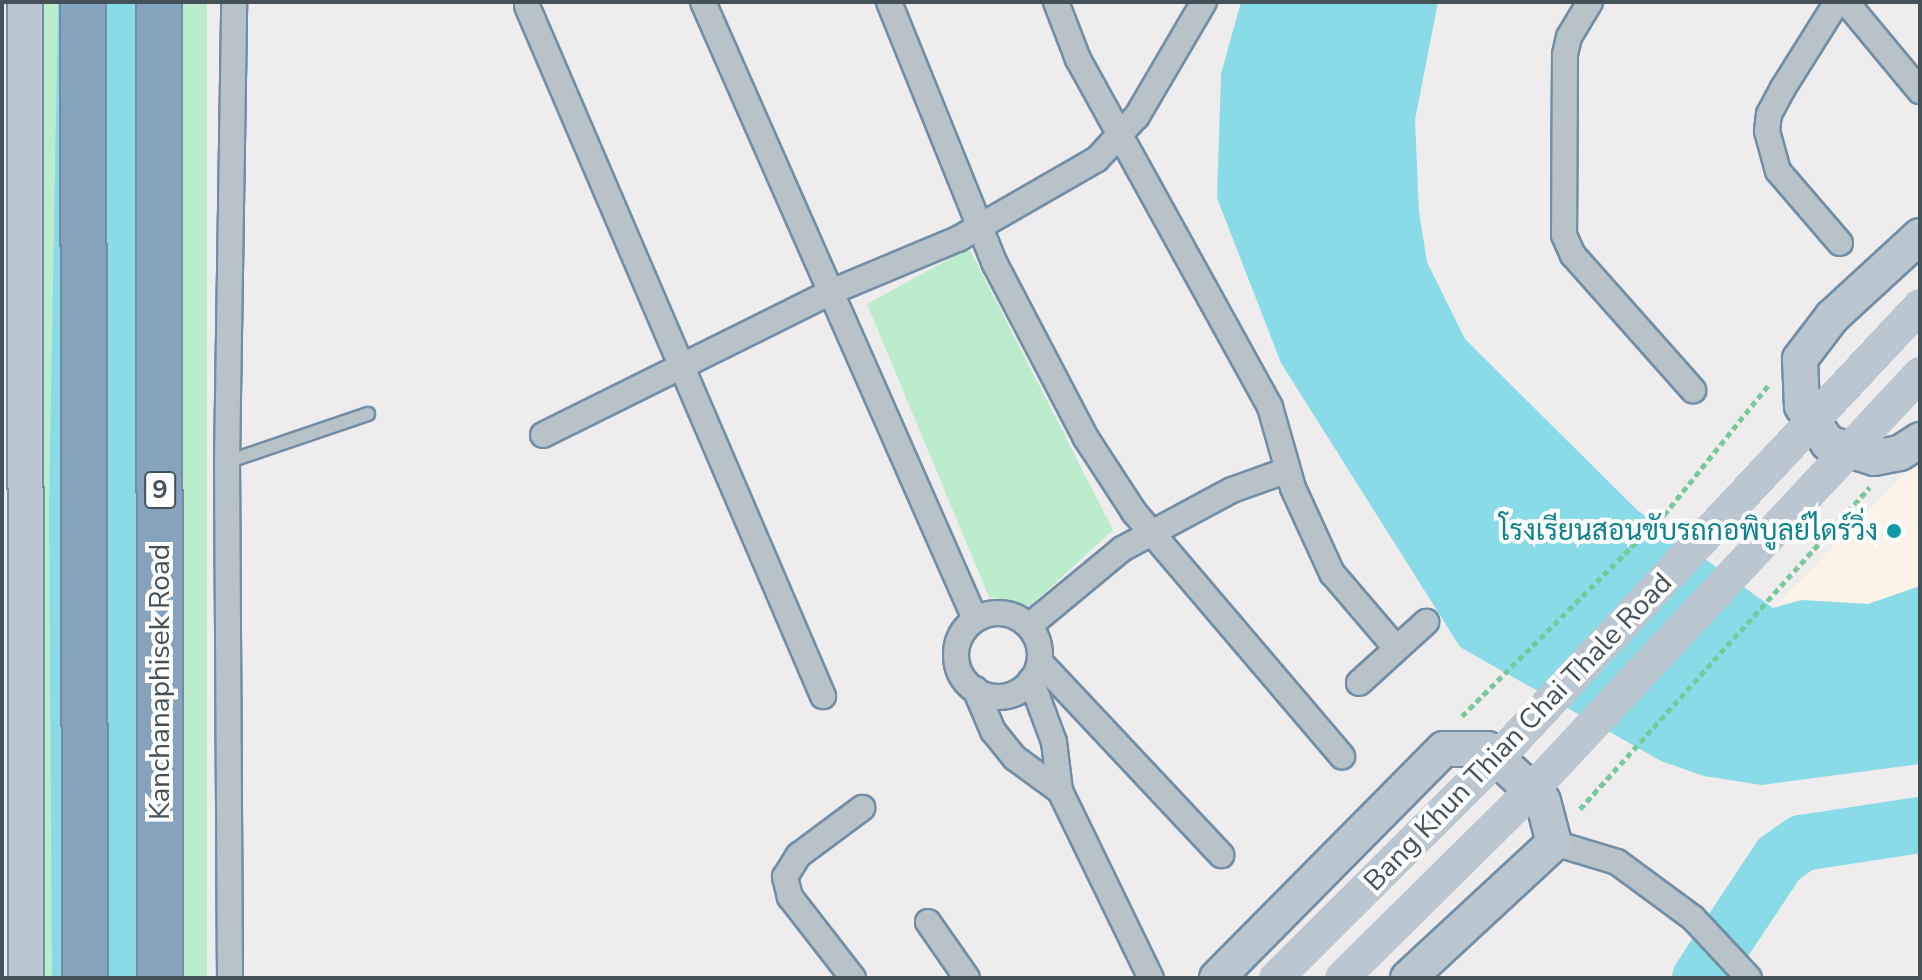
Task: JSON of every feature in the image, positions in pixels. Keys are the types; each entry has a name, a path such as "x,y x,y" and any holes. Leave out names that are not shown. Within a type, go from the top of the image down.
{"highway":[{"path":"83,2 85,978"},
{"name":"Kanchanaphisek Road","path":"159,2 160,978"}],"main road":[{"path":"25,2 26,978"},
{"path":"1920,236 1812,339 1800,359 1800,370 1802,406 1828,443 1874,458 1900,453 1920,440"},
{"name":"Bang Khun Thian Chai Thale Road","path":"1276,978 1504,751 1920,306"},
{"name":"Bang Khun Thian Chai Thale Road","path":"1342,978 1528,794 1920,374"},
{"path":"1217,978 1444,749 1487,749 1543,801 1554,843 1408,978"}],"street":[{"path":"230,978 227,462 234,2"},
{"path":"703,2 975,619"},
{"path":"889,2 980,226 1086,438 1152,533 1342,756"},
{"path":"1056,2 1078,59 1270,407 1288,470 1332,573 1396,648"},
{"path":"543,435 831,292 980,226 1097,159 1137,116 1204,2"},
{"path":"1590,2 1569,37 1565,55 1564,235 1573,255 1693,390"},
{"path":"1837,2 1783,88 1769,114 1767,131 1778,171 1840,243"},
{"path":"1846,2 1920,91"},
{"path":"527,6 823,696"},
{"path":"1029,626 1122,549 1232,490 1288,470"},
{"path":"1060,791 1015,758 993,731 975,689 957,668 956,649 962,632 975,619 993,612 1012,615 1029,626 1038,643 1036,671 1054,742 1060,791 1151,978"},
{"path":"1359,683 1426,622"},
{"path":"975,689 999,697 1017,693 1036,671"},
{"path":"1036,671 1221,855"},
{"path":"853,978 790,897 785,877 799,855 862,808"},
{"path":"1554,843 1617,862 1693,918 1746,972"},
{"path":"928,922 967,978"}],"lane":[{"path":"227,462 368,414"}],"path":[{"path":"1582,801 1776,595 1877,479"},
{"path":"1495,684 1664,515"}],"shaded area":[{"name":"โรงเรียนสอนขับรถกอพิบูลย์ไดร์วิ่ง","path":"1920,458 1920,586 1868,604 1802,600 1773,608"}],"green space":[{"path":"38,2 207,2 207,978 38,978"},
{"path":"969,248 1113,530 1030,606 989,597 867,304"}],"water":[{"path":"58,2 181,2 183,978 52,978 49,509"},
{"path":"1241,2 1438,2 1415,120 1419,212 1427,262 1465,339 1637,510 1773,608 1802,600 1868,604 1920,586 1920,764 1762,785 1704,776 1661,761 1460,647 1281,363 1217,198 1221,74"}],"waterway":[{"path":"1700,978 1779,859 1802,843 1920,825"}],"place":[{"name":"โรงเรียนสอนขับรถกอพิบูลย์ไดร์วิ่ง","path":"1894,531"}]}
